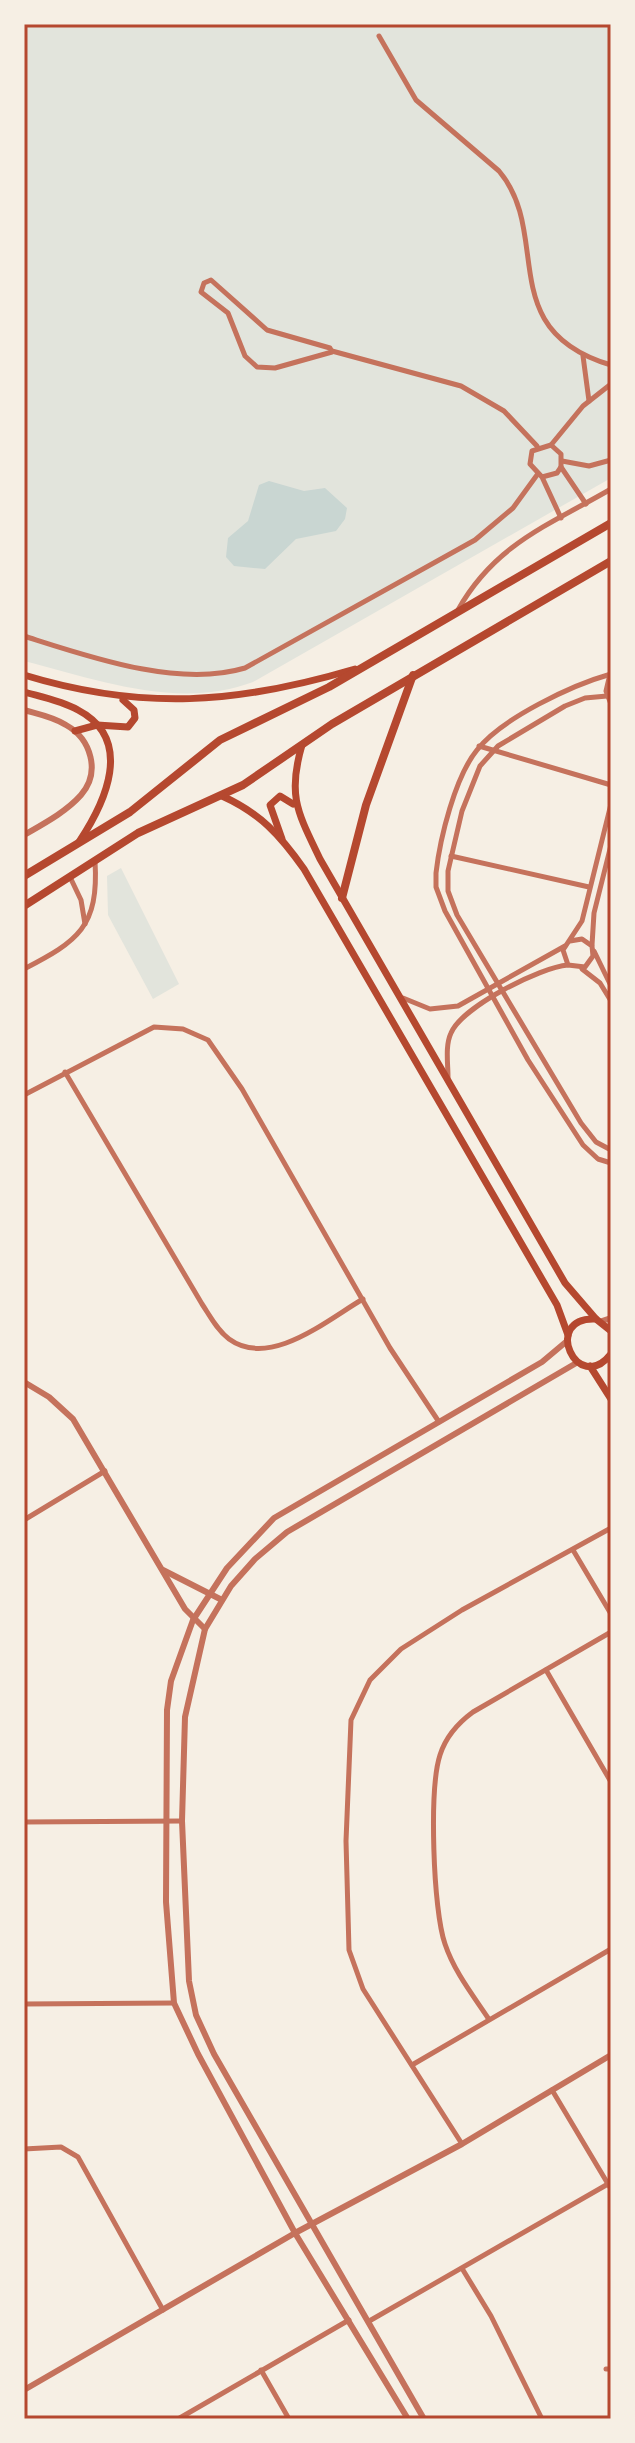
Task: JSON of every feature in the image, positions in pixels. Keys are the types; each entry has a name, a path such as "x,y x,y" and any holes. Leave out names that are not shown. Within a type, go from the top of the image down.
{"main road":[{"path":"24,876 130,812 220,740 364,666 611,523"},
{"path":"24,906 150,827 222,796 413,675 611,561"},
{"path":"24,675 121,698 185,702 289,687 364,666"},
{"path":"342,898 366,805 413,675"},
{"path":"24,692 75,708 97,725 109,750 111,778 103,803 77,845"},
{"path":"75,731 97,725 122,729 131,724 134,710 121,698"},
{"path":"302,745 293,779 294,805 342,898 403,998 565,1283 611,1331"},
{"path":"222,796 257,813 304,869 551,1295 570,1353 578,1362 590,1366 606,1360 611,1354"},
{"path":"282,840 270,805 280,796 294,805"},
{"path":"567,1338 582,1320 599,1320"},
{"path":"590,1366 611,1399"}],"street":[{"path":"379,36 416,100 499,171 510,185 518,205 536,301 554,330 583,356 611,365"},
{"path":"332,351 275,368 257,367 245,356 234,322 219,303 203,294 202,285 208,280 215,281 272,332 461,386 504,411 537,446"},
{"path":"583,356 589,401"},
{"path":"537,446 551,445 589,401 611,384"},
{"path":"551,445 561,454 562,464 586,504"},
{"path":"537,446 530,464 540,476 561,518"},
{"path":"562,464 589,466 611,460"},
{"path":"24,636 175,673 218,674 245,668 475,540 513,508 540,476 557,473 562,464"},
{"path":"457,612 475,583 502,552 611,489"},
{"path":"611,674 606,685 611,704"},
{"path":"611,674 566,691 479,746 462,776 441,846 436,887 445,911 492,999 583,1145 598,1159 611,1163"},
{"path":"607,696 571,703 491,752 469,789 447,881 451,901 581,1123 596,1142 611,1150"},
{"path":"24,710 59,721 75,731 90,756 92,771 88,785 75,801 24,835"},
{"path":"479,746 611,785"},
{"path":"568,965 563,956 582,921 611,804"},
{"path":"581,969 592,960 594,913 611,845"},
{"path":"451,856 589,887"},
{"path":"24,969 69,944 85,926 94,903 95,860"},
{"path":"69,876 81,900 85,926"},
{"path":"403,998 423,1007 444,1009 464,1003 568,943 582,939 592,949 611,986"},
{"path":"448,1077 447,1048 454,1026 542,970 568,965 581,969 600,983 611,1001"},
{"path":"24,1095 154,1027 183,1029 208,1040 242,1089 363,1299 439,1422"},
{"path":"65,1072 202,1304 229,1339 246,1347 271,1348 363,1299"},
{"path":"599,1320 611,1318"},
{"path":"408,2419 295,2233 175,2006 171,1983 165,1821 171,1681 193,1620 209,1592 274,1518 542,1362 567,1338"},
{"path":"424,2419 371,2320 311,2224 214,2054 193,2005 189,1981 182,1821 185,1717 205,1629 222,1600 255,1559 315,1514 578,1362"},
{"path":"24,1382 49,1397 73,1419 160,1569 193,1620 205,1629"},
{"path":"24,1520 105,1471"},
{"path":"462,2144 363,1989 349,1950 346,1841 351,1720 370,1680 401,1649 462,1610 611,1528"},
{"path":"573,1550 611,1614"},
{"path":"160,1569 222,1600"},
{"path":"488,2018 455,1970 439,1925 437,1771 441,1753 458,1723 611,1632"},
{"path":"546,1670 611,1782"},
{"path":"24,1822 182,1821"},
{"path":"412,2065 611,1949"},
{"path":"171,1983 189,1981"},
{"path":"24,2004 193,2005"},
{"path":"24,2390 311,2224 462,2144 611,2055"},
{"path":"371,2320 609,2186 552,2090"},
{"path":"24,2149 61,2147 74,2153 163,2310"},
{"path":"463,2270 491,2316 542,2419"},
{"path":"178,2419 350,2319"},
{"path":"261,2370 289,2419"}],"shaded area":[{"path":"24,24 611,24 611,478 253,682 225,690 167,693 110,683 24,661"},
{"path":"269,481 304,491 325,488 347,508 345,519 336,531 296,539 265,569 234,566 226,557 228,538 248,521 259,485"},
{"path":"121,868 179,984 153,999 108,915 107,876"}]}
